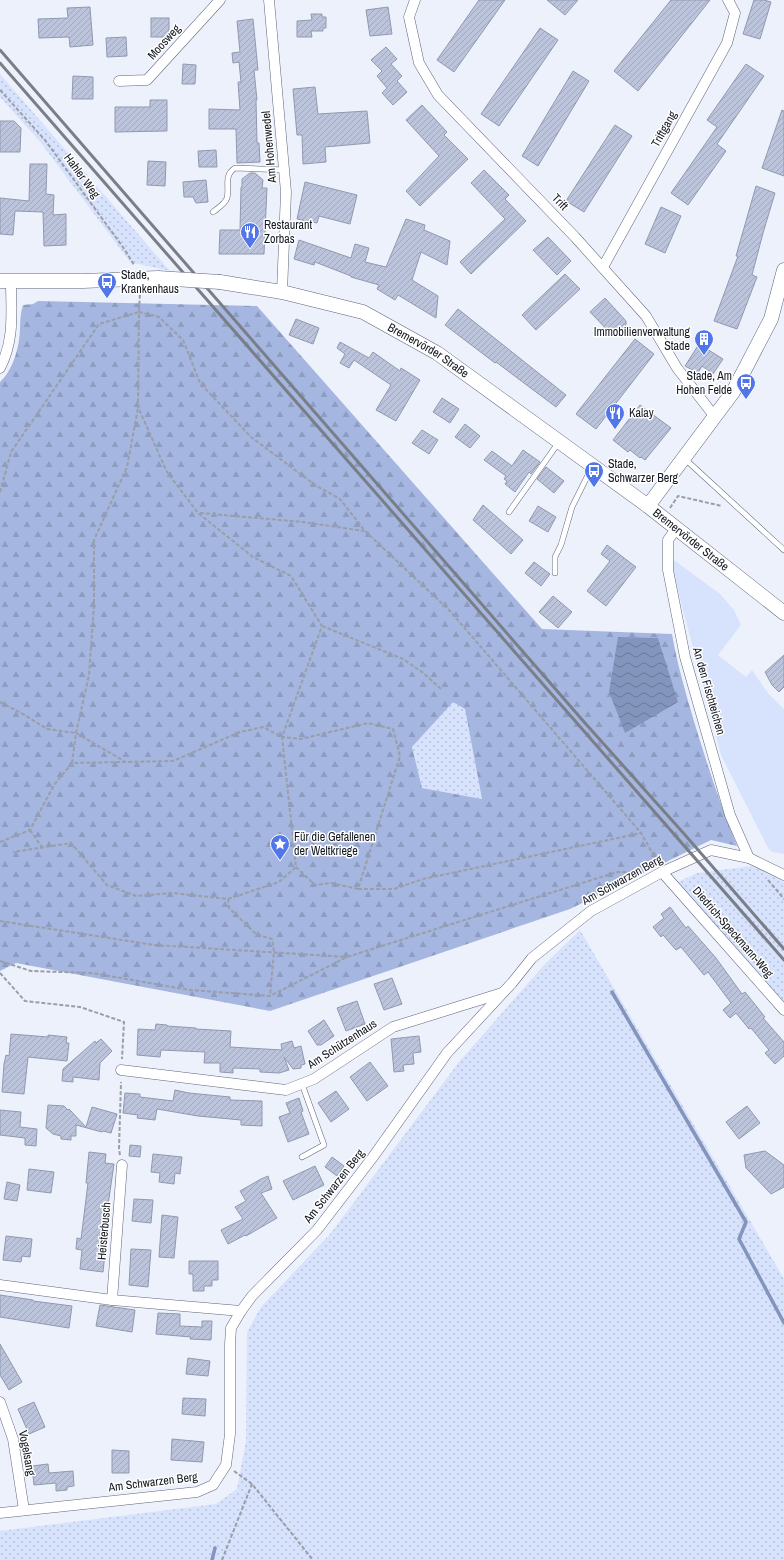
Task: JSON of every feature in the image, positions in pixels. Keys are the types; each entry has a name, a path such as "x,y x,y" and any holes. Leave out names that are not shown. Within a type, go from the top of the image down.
{"main road":[{"path":"648,506 733,392 771,319 784,270"},
{"name":"Bremervörder Straße","path":"6,281 83,281 158,278 220,282 282,292 363,312 437,353 648,506 784,613"}],"street":[{"name":"Moosweg","path":"119,81 147,80 220,0"},
{"name":"Am Hohenwedel","path":"269,0 286,192 282,292"},
{"name":"Trift","path":"415,0 409,17 419,62 438,95 603,267 646,316 678,368 715,417"},
{"name":"Triftgang","path":"603,267 727,43 735,13 728,0"},
{"path":"0,368 8,350 12,332 6,281"},
{"name":"An den Fischteichen","path":"676,529 668,540 668,570 685,658 730,815 749,858"},
{"name":"Am Schwarzen Berg","path":"0,1513 197,1492 213,1485 226,1465 230,1434 231,1328 241,1311 252,1296 317,1230 373,1157 447,1053 502,994 532,958 591,911 662,872 711,850 749,858 784,875"},
{"name":"Diedrich-Speckmann-Weg","path":"662,872 784,1010"},
{"name":"Am Schützenhaus","path":"121,1070 286,1090 314,1079 392,1027 502,994"},
{"name":"Heisterbusch","path":"112,1300 122,1165"},
{"path":"0,1285 112,1300 241,1311"},
{"name":"Vogelsang","path":"0,1402 13,1439 24,1510"}],"lane":[{"path":"213,212 223,204 227,198 228,176 235,168 284,170"},
{"path":"509,512 560,442"},
{"path":"684,458 784,550"},
{"path":"555,573 556,558 572,507 593,466"},
{"path":"302,1084 324,1145 302,1157"}],"path":[{"name":"Hahler Weg","path":"0,90 44,140 125,250 141,279"},
{"path":"0,842 30,830 54,785 72,763 76,733 89,675 94,605 94,540 127,467 138,407 139,312 141,279"},
{"path":"0,492 11,452 99,324 139,312 159,316 183,340 200,383 251,437 315,485 340,499 365,531 450,611 641,833 662,872"},
{"path":"138,407 167,472 198,513 253,557 291,576 322,626 403,659 422,672 441,689"},
{"path":"678,496 739,509"},
{"path":"198,513 303,522 365,531"},
{"path":"322,626 282,736 296,867 315,885 331,883 358,889 394,889 423,879 641,833"},
{"path":"0,702 47,729 76,733 125,762"},
{"path":"72,763 173,761 240,732 263,727 282,736 301,739 368,723 393,729 400,756 358,889"},
{"path":"30,830 43,848"},
{"path":"13,852 71,843 107,885 136,896 173,893 228,899 278,882 296,867"},
{"path":"0,961 31,971 92,973 190,990 270,996 347,957 617,872 640,872"},
{"path":"228,899 229,908 256,934 272,939 274,952 270,996"},
{"path":"0,921 154,945 347,957"},
{"path":"0,973 25,1001 80,1007 124,1022 119,1149 122,1165"},
{"path":"226,1465 252,1484 313,1560"},
{"path":"222,1560 252,1484"}],"shaded area":[{"path":"0,74 170,271 130,262 41,143 0,97"},
{"path":"674,560 720,594 734,610 741,625 718,655 746,677 752,670 767,692 784,709 784,854 772,852 768,848 721,755 671,564"},
{"path":"453,701 465,709 482,799 422,788 412,747"},
{"path":"752,866 784,882 784,1007 676,883 697,873"},
{"path":"580,930 784,1279 784,1560 0,1560 0,1531 216,1504 237,1489 246,1441 247,1332 261,1307 331,1233 459,1062 544,965"}],"green space":[{"path":"38,301 257,306 542,629 672,634 681,676 698,734 719,798 737,846 711,840 570,909 270,1011 16,963 0,971 0,382 10,368 17,351 23,305 33,304","holes":["453,702 465,709 482,799 422,788 412,747"]}],"water":[{"path":"618,637 658,638 678,702 625,733 609,692"}],"building":[{"path":"479,0 505,0 454,72 437,60"},
{"path":"547,0 578,0 565,15"},
{"path":"671,0 710,0 638,91 614,71"},
{"path":"754,0 771,2 760,39 743,34"},
{"path":"90,7 93,45 70,47 69,37 39,38 38,19 68,18 67,8"},
{"path":"388,7 392,34 370,36 366,10"},
{"path":"311,14 322,14 322,17 326,17 326,28 323,28 323,31 311,31 312,37 297,37 297,21 312,20"},
{"path":"151,18 169,18 169,37 151,37"},
{"path":"253,19 258,70 254,70 257,100 257,143 259,143 260,162 237,163 236,129 209,129 209,109 240,110 238,82 241,82 239,62 233,63 232,53 240,52 237,21"},
{"path":"540,28 558,40 499,126 481,114"},
{"path":"126,37 127,56 107,57 106,38"},
{"path":"386,47 397,59 391,64 402,76 397,81 407,92 393,105 382,93 387,88 377,76 382,71 371,60"},
{"path":"183,64 196,65 195,84 182,84"},
{"path":"746,64 764,76 717,144 726,151 688,205 671,193 717,127 707,120"},
{"path":"573,71 589,81 538,166 522,156"},
{"path":"73,76 93,77 93,99 72,99"},
{"path":"315,87 318,114 367,111 370,143 325,147 326,162 303,164 302,135 297,135 293,89"},
{"path":"150,100 167,100 167,131 115,132 115,107 150,107"},
{"path":"422,105 447,132 444,135 468,159 420,206 406,191 439,156 406,120"},
{"path":"782,110 784,111 784,176 762,168"},
{"path":"0,121 14,121 21,128 20,152 0,152"},
{"path":"615,125 632,136 584,212 566,201"},
{"path":"216,150 217,167 199,167 198,151"},
{"path":"148,161 166,162 165,186 147,185"},
{"path":"30,164 47,164 46,194 54,195 53,215 66,214 66,245 44,246 43,212 15,211 13,235 0,234 0,198 29,201"},
{"path":"484,170 509,195 505,199 526,221 471,274 460,262 505,219 471,183"},
{"path":"250,173 255,173 263,180 262,188 267,188 264,254 219,254 220,230 240,230 242,179"},
{"path":"206,180 208,202 196,203 193,197 184,197 183,182"},
{"path":"305,182 357,195 350,224 319,216 317,223 297,219"},
{"path":"756,186 775,193 752,275 757,277 737,329 714,321 738,256 736,256"},
{"path":"661,207 681,216 665,253 645,244"},
{"path":"406,219 425,225 424,230 450,241 447,265 421,252 412,280 438,296 436,318 398,295 395,300 377,289 379,285 351,277 315,262 314,265 294,259 299,240 351,258 355,244 369,248 365,262 386,267"},
{"path":"548,237 571,261 557,275 533,250"},
{"path":"565,274 580,289 536,330 522,315"},
{"path":"605,298 626,321 626,325 614,337 590,312"},
{"path":"458,309 566,395 556,407 445,325"},
{"path":"296,319 319,328 313,344 289,335"},
{"path":"635,339 654,354 596,429 576,414"},
{"path":"340,342 369,358 373,352 400,371 401,368 420,380 396,421 376,410 391,385 354,360 349,368 340,363 345,354 337,348"},
{"name":"Immobilienverwaltung Stade","path":"699,344 723,359 713,374 702,366 698,373 685,366"},
{"path":"442,398 459,409 450,423 433,412"},
{"path":"640,405 671,428 645,460 630,450 628,452 613,440"},
{"path":"465,424 480,436 470,448 455,437"},
{"path":"422,430 438,440 429,454 412,443"},
{"path":"523,450 540,462 531,474 529,472 515,492 505,484 507,481 504,479 506,476 484,460 492,451 512,466"},
{"path":"546,467 564,481 554,493 537,479"},
{"path":"483,505 523,540 511,554 473,520"},
{"path":"538,506 556,517 548,532 529,521"},
{"path":"607,545 636,567 606,606 587,591 610,561 601,554"},
{"path":"534,562 550,574 541,586 525,573"},
{"path":"553,596 572,612 558,628 539,612"},
{"path":"784,655 784,687 779,692 772,685 765,672"},
{"path":"670,907 686,928 688,926 716,958 742,994 745,992 765,1017 763,1018 784,1042 784,1056 775,1064 765,1053 769,1050 751,1028 749,1029 736,1013 730,1018 723,1010 731,1003 708,972 704,975 681,947 676,950 663,935 661,937 653,927 664,918 661,914"},
{"path":"392,978 402,1004 384,1010 374,984"},
{"path":"357,1001 365,1024 346,1031 337,1008"},
{"path":"324,1020 334,1036 321,1045 317,1045 308,1031"},
{"path":"156,1024 196,1029 231,1031 230,1047 282,1050 281,1044 292,1041 294,1048 301,1046 305,1064 301,1065 301,1068 293,1069 284,1057 289,1070 279,1073 260,1072 260,1069 233,1068 233,1073 220,1072 220,1063 204,1063 205,1052 161,1050 160,1057 137,1055 138,1029 155,1030"},
{"path":"11,1034 67,1037 66,1043 69,1043 67,1061 28,1057 24,1094 2,1092 4,1064 6,1055 9,1056"},
{"path":"419,1036 421,1052 413,1053 414,1064 403,1065 404,1071 394,1072 391,1039"},
{"path":"101,1039 112,1051 100,1063 99,1080 73,1077 73,1082 62,1081 63,1069 95,1041 96,1043"},
{"path":"370,1062 388,1086 367,1101 350,1077"},
{"path":"175,1090 189,1093 230,1097 230,1100 262,1101 262,1126 241,1125 241,1120 198,1116 157,1109 155,1120 137,1118 138,1115 123,1113 125,1093 140,1094 140,1097 173,1101"},
{"path":"336,1091 349,1109 331,1122 318,1103"},
{"path":"299,1098 303,1111 301,1112 309,1134 288,1142 279,1117 290,1113 286,1103"},
{"path":"48,1105 64,1106 68,1110 69,1109 86,1127 92,1107 117,1114 111,1133 76,1125 76,1136 71,1136 71,1140 61,1139 61,1136 53,1134 46,1128"},
{"path":"747,1106 760,1123 739,1139 726,1122"},
{"path":"0,1110 21,1112 20,1127 37,1129 36,1146 25,1145 25,1138 0,1135"},
{"path":"130,1145 141,1146 140,1157 129,1156"},
{"path":"765,1151 784,1165 784,1187 771,1194 746,1168 744,1155"},
{"path":"89,1152 106,1154 105,1163 114,1164 101,1253 105,1253 103,1272 80,1269 82,1250 76,1249 77,1238 81,1239 88,1183 86,1183"},
{"path":"153,1154 182,1157 180,1174 175,1173 174,1184 159,1182 160,1173 151,1172"},
{"path":"332,1157 344,1166 337,1176 325,1167"},
{"path":"315,1166 324,1185 293,1200 283,1181"},
{"path":"29,1169 54,1172 51,1193 27,1190"},
{"path":"268,1176 272,1189 261,1193 277,1218 246,1236 245,1235 228,1244 221,1230 243,1219 235,1207 246,1201 240,1191"},
{"path":"7,1182 20,1185 17,1201 4,1199"},
{"path":"134,1199 153,1200 151,1223 132,1221"},
{"path":"162,1215 178,1217 174,1258 159,1257"},
{"path":"6,1236 32,1239 30,1257 22,1256 21,1262 3,1260"},
{"path":"131,1249 151,1250 148,1287 129,1285"},
{"path":"189,1261 218,1261 218,1280 212,1280 212,1286 204,1286 204,1291 193,1291 193,1274 189,1274"},
{"path":"0,1295 72,1306 69,1328 0,1317"},
{"path":"100,1305 135,1310 132,1332 96,1326"},
{"path":"158,1313 180,1314 180,1326 202,1327 202,1321 212,1321 211,1340 190,1339 191,1337 156,1334"},
{"path":"0,1344 22,1382 9,1390 0,1375"},
{"path":"188,1358 210,1361 208,1376 186,1374"},
{"path":"183,1398 206,1399 205,1416 182,1414"},
{"path":"34,1402 45,1427 29,1434 18,1409"},
{"path":"172,1439 204,1442 202,1462 171,1460"},
{"path":"112,1450 129,1451 129,1473 112,1473"},
{"path":"48,1464 49,1473 73,1471 74,1486 67,1487 67,1490 56,1491 56,1483 34,1485 32,1466"}],"waterway":[{"path":"612,992 746,1222 739,1239 784,1323"},
{"path":"212,1560 215,1548"}],"railway":[{"path":"0,50 585,723 784,949"},
{"path":"0,63 784,960"}],"place":[{"name":"Restaurant Zorbas","path":"250,249"},
{"name":"Stade, Krankenhaus","path":"107,299"},
{"name":"Immobilienverwaltung Stade","path":"704,356"},
{"name":"Stade, Am Hohen Felde","path":"746,400"},
{"name":"Kalay","path":"615,430"},
{"name":"Stade, Schwarzer Berg","path":"594,488"},
{"name":"Für die Gefallenen der Weltkriege","path":"280,861"}]}
